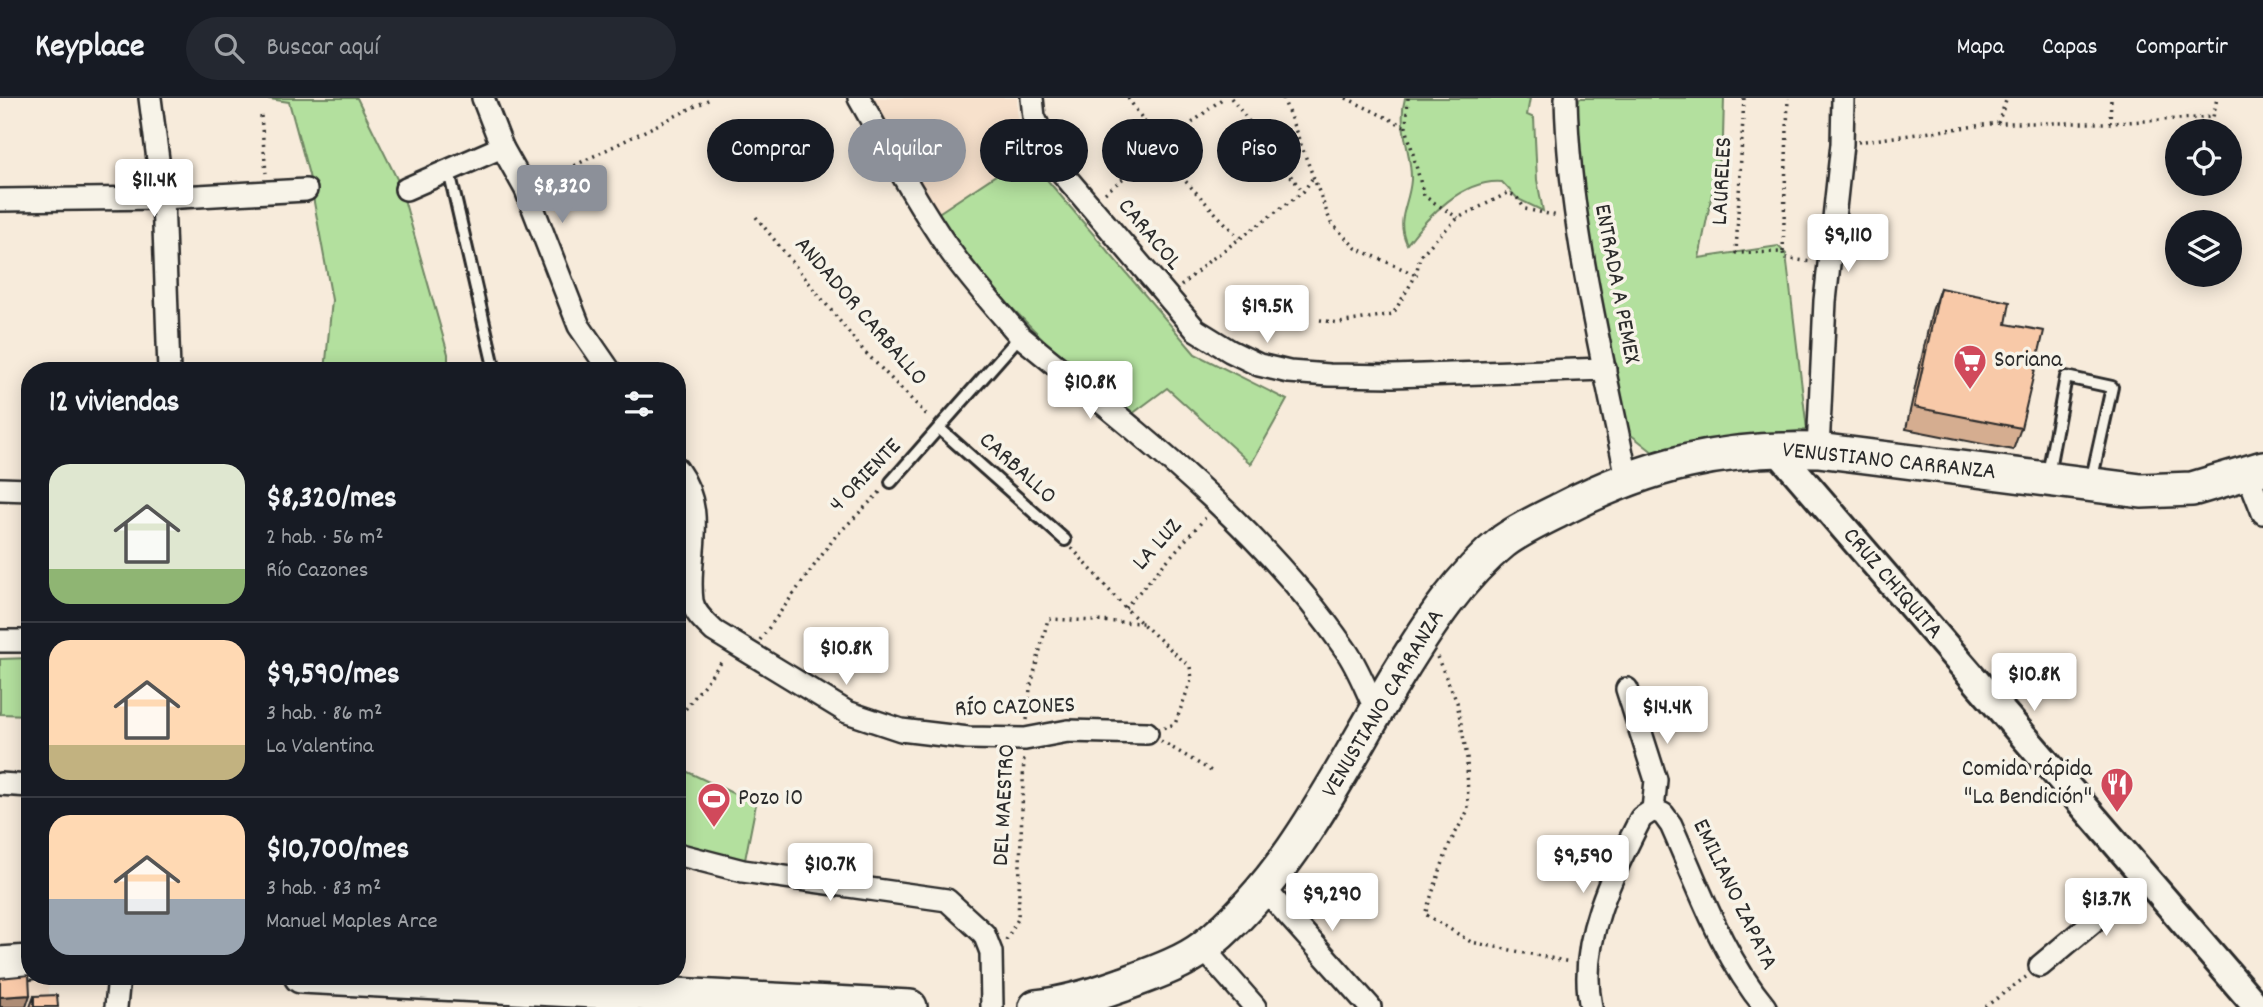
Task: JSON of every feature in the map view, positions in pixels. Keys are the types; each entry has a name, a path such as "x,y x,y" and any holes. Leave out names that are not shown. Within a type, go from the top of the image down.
{"main road":[{"name":"VENUSTIANO CARRANZA","path":"1035,1007 1093,995 1142,977 1202,948 1263,887 1315,818 1427,626 1450,596 1504,541 1627,478 1682,460 1776,449 1818,450 2141,491 2192,489 2259,492"},
{"path":"0,964 21,963"},
{"path":"369,985 459,997 910,1007"}],"street":[{"path":"150,98 163,198 169,362"},
{"path":"483,98 502,147 526,190 579,326 604,362"},
{"path":"859,98 913,195 950,250 1020,336 1192,477 1293,581 1346,650 1376,710"},
{"name":"CARACOL","path":"1032,98 1034,117 1053,158 1196,330 1259,365 1289,372 1393,376 1605,369"},
{"name":"ENTRADA A PEMEX","path":"1566,98 1567,158 1627,478"},
{"path":"1818,450 1828,264 1843,144 1843,98"},
{"path":"406,189 502,147"},
{"path":"0,200 163,198 306,190"},
{"name":"CRUZ CHIQUITA","path":"1776,449 2257,1007"},
{"name":"RÍO CAZONES","path":"686,482 690,488 686,533"},
{"path":"0,489 21,490"},
{"name":"RÍO CAZONES","path":"686,602 700,617 743,648 848,712 901,730 968,738 1025,738 1068,731 1147,733"},
{"path":"0,641 21,641"},
{"name":"EMILIANO ZAPATA","path":"1627,689 1656,780 1653,810 1663,814 1671,825 1726,950 1743,981 1765,1007"},
{"path":"0,784 21,785"},
{"path":"1591,1007 1590,950 1604,898 1641,818 1653,810"},
{"path":"686,856 743,871 947,900 984,934 990,952 992,1007"},
{"path":"2040,966 2144,878"},
{"path":"1263,887 1370,1007"},
{"path":"1202,948 1255,1007"},
{"path":"116,1007 118,985"}],"lane":[{"path":"449,171 493,362"},
{"name":"4 ORIENTE","path":"891,482 1020,336"},
{"path":"2047,480 2066,377 2112,387 2090,485"},
{"name":"CARBALLO","path":"940,429 1065,540"}],"path":[{"path":"526,190 712,98"},
{"path":"1128,98 1143,119"},
{"path":"1196,119 1222,98"},
{"path":"1231,98 1303,192"},
{"path":"1283,98 1331,223 1356,248 1416,275"},
{"path":"1346,98 1406,127"},
{"path":"1408,98 1406,127 1424,196 1458,218"},
{"name":"LAURELES","path":"1744,98 1737,253 1783,252 1784,258 1828,264"},
{"path":"1783,252 1788,98"},
{"path":"1998,123 2007,98"},
{"path":"2110,123 2111,98"},
{"path":"1843,144 1998,123 2110,123 2213,117 2217,98"},
{"path":"261,116 268,193"},
{"path":"1168,297 1239,239 1303,192 1312,179"},
{"path":"1090,205 1119,182"},
{"path":"1186,182 1239,239"},
{"path":"1320,320 1339,323 1393,314 1416,275 1420,256 1458,218 1508,193 1516,196 1525,209 1577,220"},
{"name":"ANDADOR CARBALLO","path":"756,217 863,350 940,429"},
{"name":"4 ORIENTE","path":"686,710 743,648 835,537 891,482"},
{"name":"LA LUZ","path":"1125,608 1217,504"},
{"path":"1065,540 1125,608 1190,667 1192,678 1175,724 1147,733"},
{"name":"DEL MAESTRO","path":"990,952 1011,937 1018,919 1025,738 1031,689 1048,619 1143,623"},
{"path":"1427,626 1457,702 1467,757 1468,810 1449,845 1425,914 1471,942 1590,966"},
{"path":"1147,733 1213,772"},
{"path":"1985,1007 2040,966"}],"shaded area":[{"path":"865,98 1017,98 1018,119 980,119 980,182 985,182 934,216 914,182 966,182 966,119 877,119"},
{"path":"21,982 21,985 48,985 50,1007 0,1007"}],"green space":[{"path":"263,98 357,98 400,185 448,362 326,362 332,300 309,175 289,102"},
{"path":"1405,98 1530,98 1527,115 1534,118 1537,180 1543,211 1518,199 1502,182 1474,186 1436,211 1407,244 1402,220 1410,189 1411,170 1403,119"},
{"path":"1580,98 1724,98 1723,138 1699,258 1778,246 1786,254 1807,430 1699,441 1654,453 1621,427 1569,126"},
{"path":"985,182 1049,182 1195,354 1287,400 1251,464 1167,388 1124,420 954,250 934,216"},
{"path":"21,658 21,715 0,714 0,659"},
{"name":"Pozo 10","path":"686,771 756,804 743,870 686,855"}],"building":[{"name":"Soriana","path":"1940,288 2010,302 2006,324 2044,331 2021,428 1914,407"},
{"path":"21,976 21,985 30,985 30,995 0,997 0,978"},
{"path":"57,995 58,1007 34,1007 34,996"}],"place":[{"name":"Soriana","path":"1970,391"},
{"name":"Comida rápida \"La Bendición\"","path":"2117,814"},
{"name":"Pozo 10","path":"714,829"}]}
